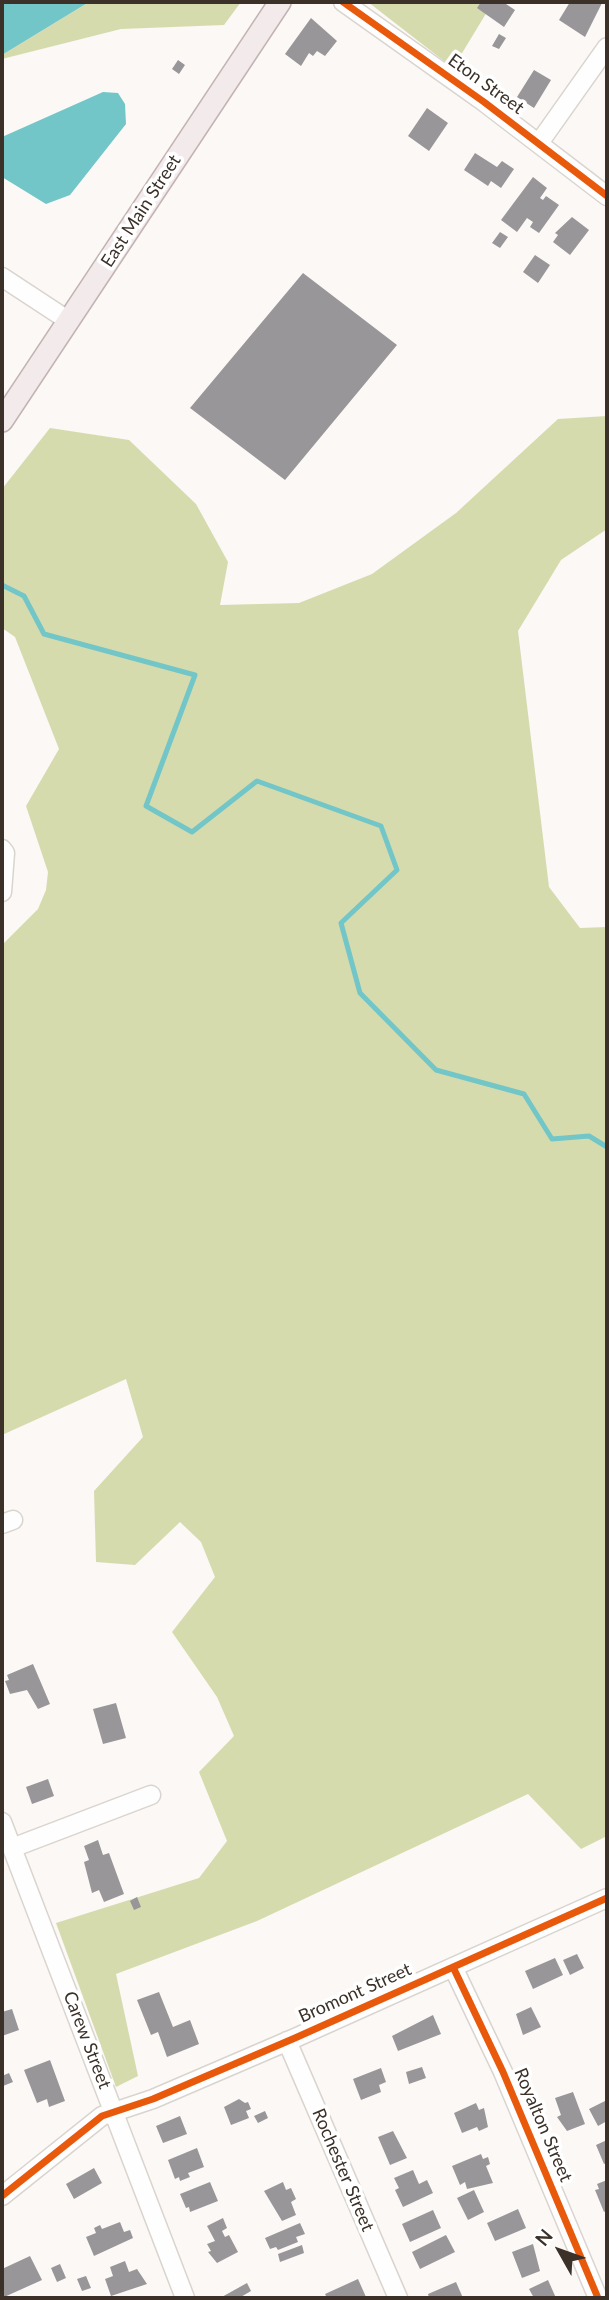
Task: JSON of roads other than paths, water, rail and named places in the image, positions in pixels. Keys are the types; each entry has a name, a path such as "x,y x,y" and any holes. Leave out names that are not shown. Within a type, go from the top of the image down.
{"main road":[{"name":"East Main Street","path":"2,421 280,2"}],"street":[{"name":"Eton Street","path":"343,2 607,196"},
{"path":"539,144 607,47"},
{"path":"3,282 69,321"},
{"path":"2,849 5,853 2,891"},
{"path":"12,1848 150,1794"},
{"name":"Carew Street","path":"2,1822 184,2298"},
{"name":"Bromont Street","path":"4,2192 91,2122 114,2111 153,2099 288,2041 607,1898"},
{"name":"Royalton Street","path":"453,1967 508,2083 598,2298"},
{"name":"Rochester Street","path":"288,2041 398,2298"}],"water":[{"path":"2,2 89,2 2,55"},
{"path":"103,92 118,93 125,104 126,124 70,195 46,204 2,177 2,137"}],"waterway":[{"path":"2,585 24,596 44,634 195,675 146,806 192,832 257,781 381,826 397,870 341,923 360,993 436,1070 524,1094 552,1139 589,1136 607,1147"}]}
